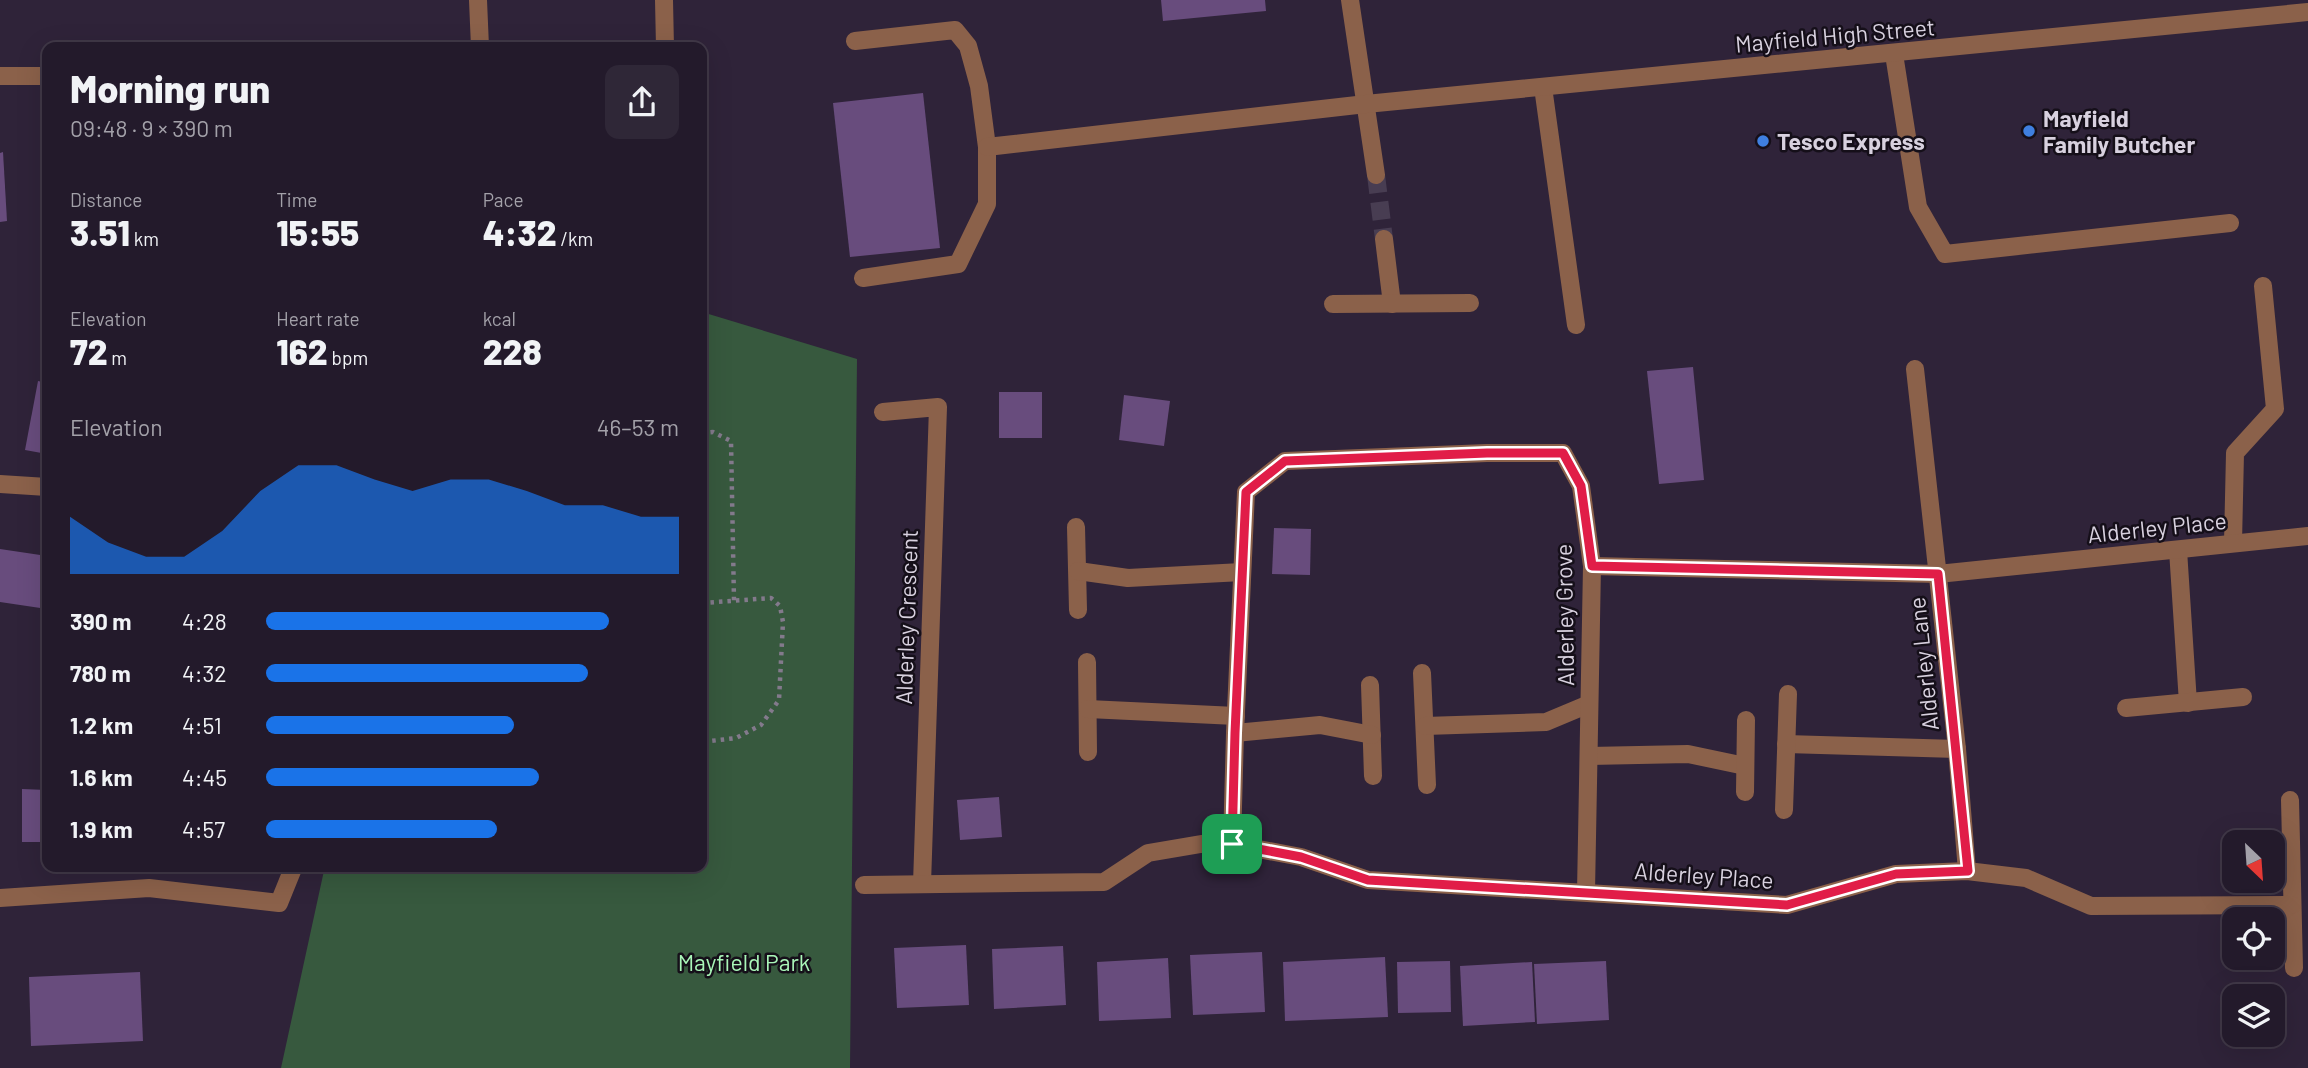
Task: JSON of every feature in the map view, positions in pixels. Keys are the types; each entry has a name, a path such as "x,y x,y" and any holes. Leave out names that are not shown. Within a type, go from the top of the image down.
{"street":[{"path":"478,0 480,42"},
{"path":"664,0 665,42"},
{"path":"1350,0 1376,175"},
{"name":"Mayfield High Street","path":"987,148 1366,104 2308,12"},
{"path":"855,41 955,30 968,46 979,86 987,148 987,204 958,264 863,278"},
{"path":"1894,54 1918,206 1945,254 2230,223"},
{"path":"0,76 42,76"},
{"path":"1543,87 1576,324"},
{"path":"1384,239 1392,304"},
{"path":"2233,544 2235,453 2275,409 2263,286"},
{"path":"1333,304 1470,303"},
{"name":"Alderley Lane","path":"1915,369 1968,871"},
{"name":"Alderley Crescent","path":"883,412 938,407 922,884"},
{"name":"Alderley Grove","path":"1242,572 1246,492 1285,461 1487,453 1563,453 1581,486 1592,566 1586,892"},
{"path":"0,484 42,487"},
{"path":"1076,527 1078,610"},
{"name":"Alderley Place","path":"1592,566 1938,574 2308,536"},
{"path":"2178,550 2188,703"},
{"path":"1078,572 1128,578 1242,572 1232,844"},
{"path":"1087,662 1088,752"},
{"path":"1422,673 1427,785"},
{"path":"1370,685 1373,776"},
{"path":"1784,810 1788,694"},
{"path":"2126,708 2243,697"},
{"path":"1425,726 1546,722 1589,704"},
{"path":"1088,709 1235,725 1320,725 1372,735"},
{"path":"1745,792 1746,720"},
{"path":"1786,744 1957,748"},
{"path":"1589,756 1688,754 1745,766"},
{"path":"2290,800 2294,968"},
{"name":"Alderley Place","path":"864,885 1104,882 1148,853 1201,844 1232,844 1301,857 1368,880 1787,905 1896,874 1968,871 2026,878 2091,906 2292,905"},
{"path":"0,898 149,888 279,903 292,872"}],"path":[{"path":"707,433 713,432 731,441 734,601"},
{"path":"707,603 771,598 780,606 783,622 779,700 761,725 736,738 707,741"}],"green space":[{"name":"Mayfield Park","path":"707,314 857,359 850,1068 281,1068 324,872 707,872"}],"building":[{"path":"1161,0 1265,0 1266,11 1163,21"},
{"path":"923,93 940,248 850,257 833,103"},
{"path":"3,152 7,221 0,222 0,153"},
{"path":"1693,367 1704,480 1659,484 1647,371"},
{"path":"38,381 42,382 42,453 25,450"},
{"path":"999,392 1042,392 1042,438 999,438"},
{"path":"1124,395 1170,401 1164,446 1119,440"},
{"path":"1274,528 1311,529 1310,575 1272,574"},
{"path":"0,549 42,555 42,608 0,602"},
{"path":"22,789 42,790 42,842 22,842"},
{"path":"999,797 1002,837 960,840 957,800"},
{"path":"966,945 969,1005 897,1008 894,948"},
{"path":"1063,946 1066,1005 994,1009 992,949"},
{"path":"1262,952 1265,1012 1193,1015 1190,955"},
{"path":"1385,957 1388,1017 1285,1021 1283,962"},
{"path":"1168,958 1171,1018 1099,1021 1097,962"},
{"path":"1450,961 1451,1012 1398,1013 1397,962"},
{"path":"1606,961 1609,1020 1537,1024 1534,964"},
{"path":"1532,962 1535,1022 1463,1026 1460,966"},
{"path":"140,972 143,1041 31,1046 29,977"}],"tunnel":[{"path":"1376,175 1384,239"}],"place":[{"name":"Mayfield Family Butcher","path":"2029,131"},
{"name":"Tesco Express","path":"1763,141"}],"route":[{"path":"1487,453 1563,453 1581,486 1592,566 1938,574 1968,871 1896,874 1787,905 1368,880 1301,857 1232,844 1246,492 1285,461 1487,453"}]}
